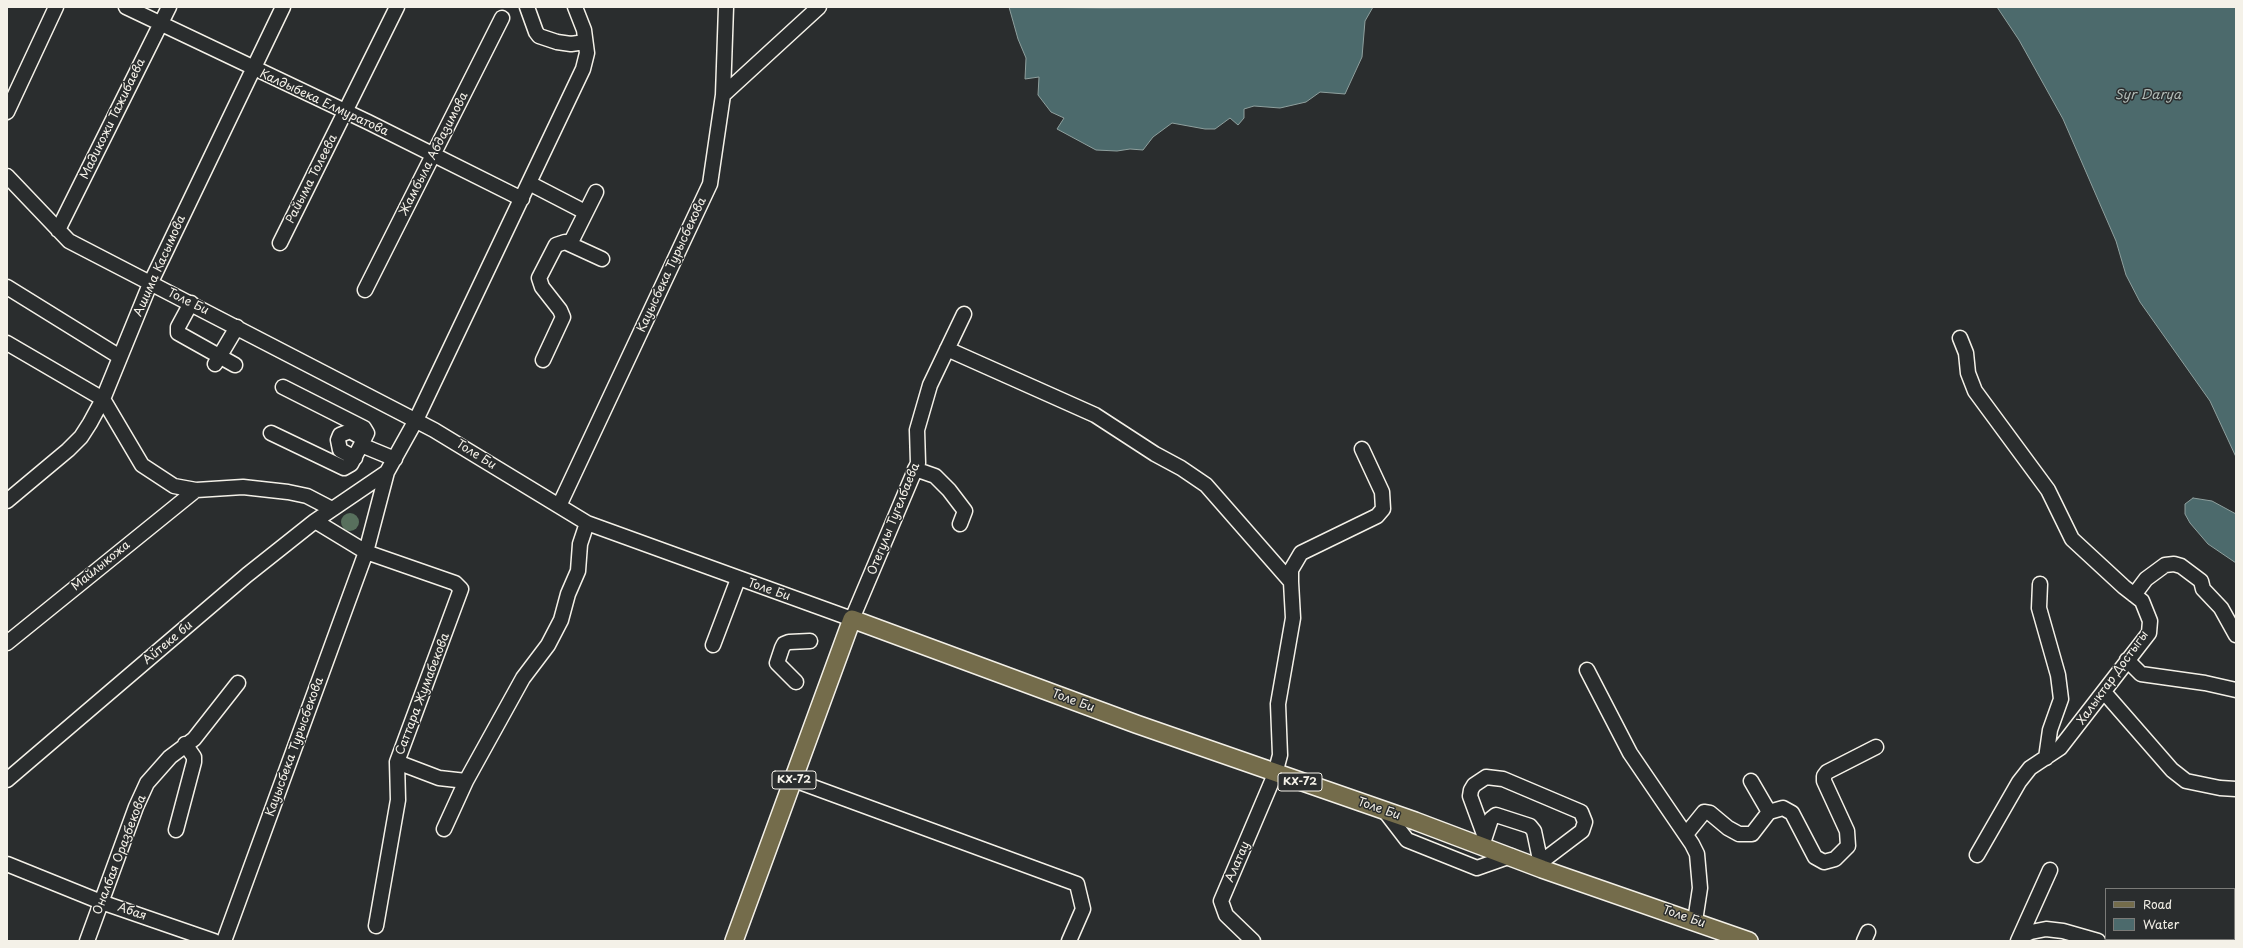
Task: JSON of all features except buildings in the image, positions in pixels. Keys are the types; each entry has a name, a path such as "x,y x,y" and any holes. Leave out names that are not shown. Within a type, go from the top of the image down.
{"main road":[{"name":"Толе Би","path":"852,619 1275,774 1483,841 1510,856 1542,865 1749,941"},
{"name":"КХ-72","path":"734,941 852,619"}],"street":[{"path":"7,112 56,7"},
{"name":"Калдыбека Елмуратова","path":"126,7 252,69 346,112 522,199"},
{"name":"Мадикожи Тажибаева","path":"58,230 169,7"},
{"name":"Ашима Касымова","path":"7,501 81,437 103,399 150,284 283,7"},
{"name":"Райыма Толеева","path":"280,243 397,7"},
{"path":"526,7 539,36 557,42 571,44 585,42"},
{"path":"387,472 395,459 412,418 522,199 583,68 587,53 584,30 575,7"},
{"name":"Кауысбека Турысбекова","path":"559,506 710,184 722,95 726,7"},
{"path":"722,95 819,7"},
{"name":"Жамбыла Абдазимова","path":"365,290 502,18"},
{"name":"Толе Би","path":"7,176 69,241 412,418 587,523 738,580 852,619"},
{"path":"529,183 585,212"},
{"path":"570,244 596,192"},
{"path":"543,360 562,317 560,310 542,288 539,278 556,245 565,242 602,258"},
{"path":"7,287 120,357"},
{"path":"191,303 178,327 178,333 217,360 236,365"},
{"name":"Отегулы Тугелбаева","path":"852,619 919,459 917,430 930,385 964,314"},
{"path":"217,360 237,327"},
{"name":"Халыктар Достыгы","path":"1960,338 1966,353 1968,373 1975,391 2048,490 2072,539 2142,601 2147,610 2150,627 2149,633 2060,748 2030,768 2019,782 1977,855"},
{"path":"7,343 103,399 142,465 174,486 196,490 264,488 307,496 332,509"},
{"path":"947,349 1095,415 1155,454 1182,468 1206,485 1291,582"},
{"path":"271,433 344,468 348,466 355,458 366,433 364,428 283,387"},
{"path":"355,458 340,450 338,440 340,435 350,432 363,442 395,459"},
{"name":"Алатау","path":"1246,938 1226,915 1221,901 1275,774 1280,756 1278,704 1293,618 1291,570 1301,553 1376,516 1382,509 1382,492 1362,449"},
{"path":"915,469 935,476 949,490 965,511 960,524"},
{"name":"Кауысбека Турысбекова","path":"224,941 366,552 387,472"},
{"name":"Айтеке би","path":"7,780 247,575 315,521 387,472"},
{"name":"Майлыкожа","path":"7,642 196,490"},
{"path":"315,521 366,552"},
{"path":"444,829 466,781 523,678 548,645 561,620 568,594 578,571 580,544 587,523"},
{"name":"Саттара Жумабекова","path":"366,552 455,583 461,589 397,762 398,800 376,926"},
{"path":"2134,595 2146,579 2165,565 2174,564 2181,566 2201,581 2204,589 2218,604 2236,635"},
{"path":"713,645 738,580"},
{"path":"2040,584 2039,608 2058,675 2061,699 2050,730 2046,758"},
{"path":"796,682 779,666 778,659 784,644 810,641"},
{"path":"2123,666 2141,674 2205,683 2236,690"},
{"path":"1587,670 1630,753 1687,834 1696,854 1699,869 1700,888 1694,921"},
{"name":"Оналбая Оразбекова","path":"87,941 136,807 147,783 170,757 185,744 194,739 238,683"},
{"path":"2104,692 2172,770 2186,781 2220,788 2236,789"},
{"path":"176,830 194,762 194,757 185,744"},
{"path":"1687,834 1704,812 1710,813 1728,828 1739,834 1752,834 1769,812 1780,808 1790,810 1814,857 1824,862 1835,860 1848,846 1847,831 1824,781 1824,776 1827,772 1876,747"},
{"path":"397,762 439,778 466,781"},
{"path":"1486,778 1503,779 1581,812 1584,822 1582,831 1542,865 1534,831 1530,826 1496,815 1491,818 1483,841 1470,796 1474,785 1486,778"},
{"path":"794,780 1077,884 1084,909 1070,941"},
{"path":"1751,781 1769,812"},
{"path":"1384,810 1407,840 1477,868 1510,856"},
{"name":"Абая","path":"7,864 101,902 214,941"},
{"path":"2019,939 2050,870"},
{"path":"2019,939 2031,932 2046,929 2098,941"}],"green space":[{"path":"350,513 356,516 359,522 356,528 350,531 344,528 341,522 344,516"}],"water":[{"path":"1009,7 1373,7 1365,21 1362,57 1345,94 1320,92 1306,102 1280,108 1254,106 1244,109 1244,118 1238,125 1230,118 1215,129 1205,129 1172,123 1153,137 1143,150 1130,149 1117,151 1096,150 1057,129 1064,118 1051,112 1038,95 1039,77 1025,79 1026,58 1018,39"},
{"name":"Syr Darya","path":"1997,7 2236,7 2236,457 2210,401 2140,302 2126,275 2116,241 2063,119 2019,40"},
{"path":"2193,498 2212,501 2236,514 2236,563 2208,544 2190,523 2185,514 2185,504"}]}
